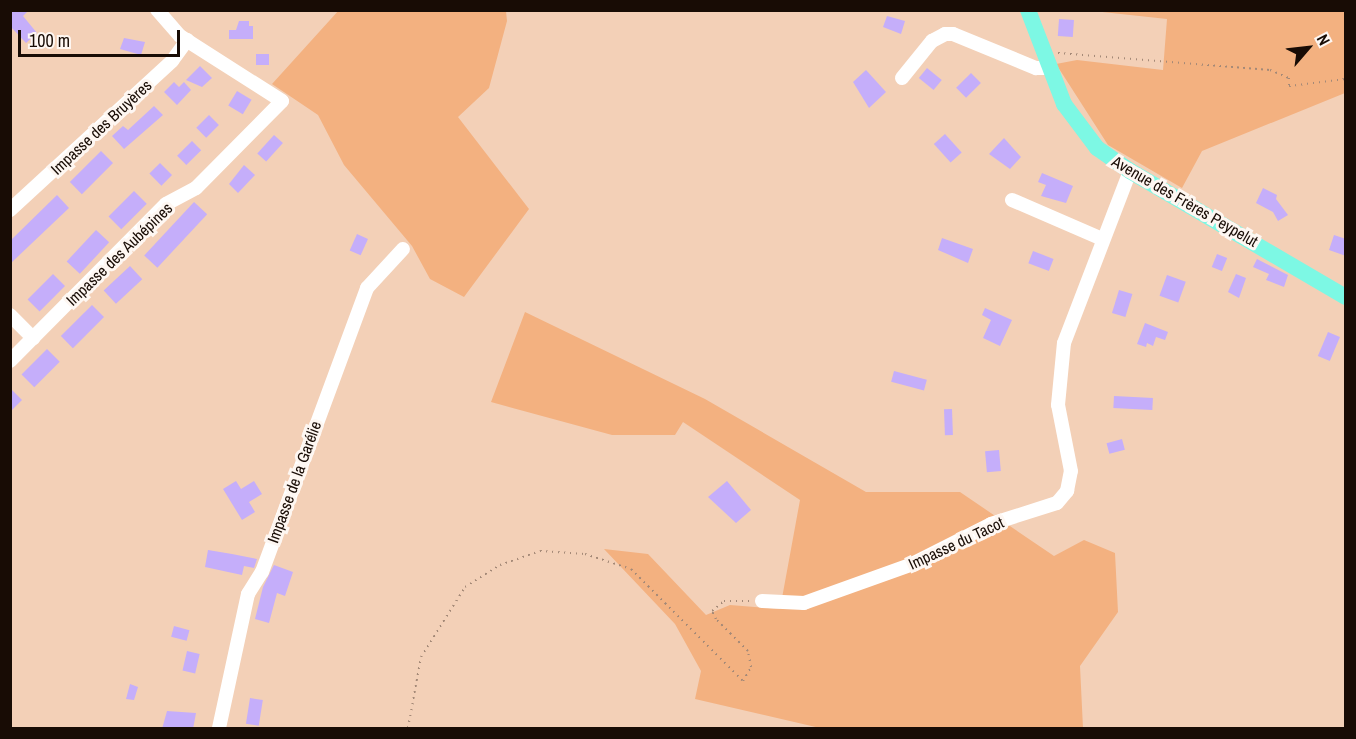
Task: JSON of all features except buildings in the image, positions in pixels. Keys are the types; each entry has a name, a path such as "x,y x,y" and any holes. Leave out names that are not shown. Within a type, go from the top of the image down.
{"main road":[{"name":"Avenue des Frères Peypelut","path":"1028,10 1064,104 1085,135 1130,171 1346,297"}],"street":[{"path":"157,10 187,40"},
{"path":"902,78 932,41 945,34 953,34 1036,68 1046,62"},
{"name":"Impasse des Aubépines","path":"10,361 166,204 196,188 282,101 187,40"},
{"name":"Impasse des Bruyères","path":"10,210 172,61 187,40"},
{"name":"Impasse du Tacot","path":"762,601 804,603 910,566 991,524 1057,503 1067,491 1071,471 1058,405 1064,344 1102,238 1130,171"},
{"path":"1012,200 1102,238"},
{"name":"Impasse de la Garélie","path":"219,729 248,594 262,572 367,288 403,249"},
{"path":"10,315 33,338"}],"path":[{"path":"1046,62 1077,52 1142,62 1270,70 1289,78 1288,86 1346,79"},
{"path":"408,729 421,657 465,587 500,565 540,551 585,554 631,569 743,681 751,667 748,651 716,620 712,611 723,601 762,601"}],"shaded area":[{"path":"339,10 506,11 507,21 489,88 458,117 529,209 464,297 430,279 412,246 344,165 318,115 272,84"},
{"path":"1093,11 1345,11 1345,93 1202,151 1182,188 1108,145 1056,64 1077,60 1163,70 1167,19"},
{"path":"525,312 705,399 866,492 960,492 1054,556 1084,540 1115,553 1118,612 1080,666 1083,728 820,728 695,699 701,671 675,624 604,549 648,554 706,615 730,605 780,609 800,500 683,422 675,435 612,435 491,402"}]}
